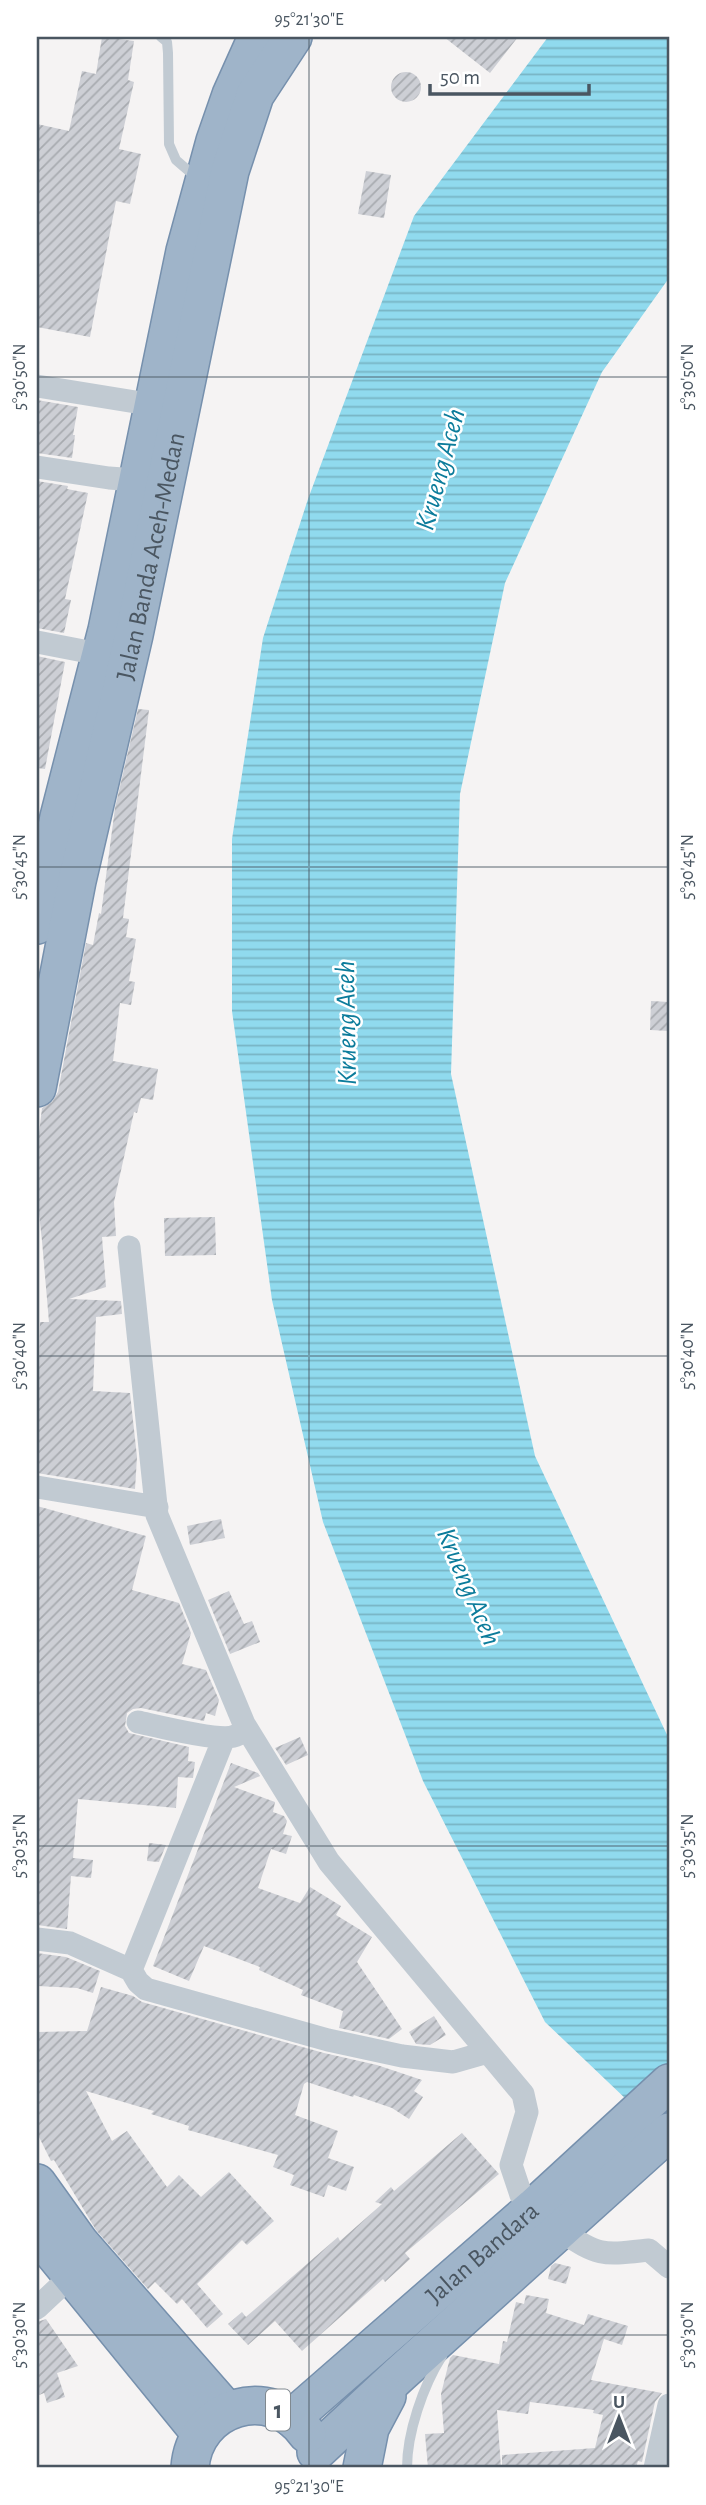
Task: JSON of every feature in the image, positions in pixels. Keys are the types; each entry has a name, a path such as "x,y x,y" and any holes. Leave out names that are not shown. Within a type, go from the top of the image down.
{"highway":[{"name":"Jalan Banda Aceh-Medan","path":"37,1088 77,881 137,480 202,183 231,95 257,37"},
{"name":"Jalan Banda Aceh-Medan","path":"37,925 48,813 113,640 230,171 255,95 293,37"},
{"name":"Jalan Bandara","path":"292,2418 534,2207 669,2084"},
{"name":"Jalan Bandara","path":"317,2460 400,2374 669,2132"},
{"path":"37,2183 214,2423"},
{"path":"37,2233 71,2276 214,2423"},
{"path":"362,2468 370,2428 400,2374"},
{"name":"1","path":"214,2423 254,2406 280,2411 302,2427 317,2460"},
{"path":"190,2468 193,2449 214,2423"}],"street":[{"path":"37,386 154,405"},
{"path":"37,467 137,480"},
{"path":"37,642 113,640"},
{"path":"129,1247 157,1515 244,1724 329,1862 523,2094 527,2112 511,2165 521,2194 534,2207"},
{"path":"37,1488 157,1507"},
{"path":"138,1722 224,1738 232,1738 242,1731 244,1724"},
{"path":"131,1970 224,1738"},
{"path":"37,1939 70,1942 131,1970 146,1989 328,2040 402,2056 453,2062 488,2052"},
{"path":"561,2231 589,2250 608,2254 649,2250 669,2267"},
{"path":"37,2308 71,2276"},
{"path":"655,2468 669,2405"}],"lane":[{"path":"161,37 167,42 168,53 169,144 176,160 202,183"},
{"path":"407,2468 420,2403 435,2367 469,2312"}],"water":[{"name":"Krueng Aceh","path":"548,37 669,37 669,278 602,372 505,583 460,794 451,1074 535,1456 669,1739 669,2140 545,2022 423,1781 323,1522 272,1300 232,1011 232,839 263,638 308,499 414,216"}],"building":[{"path":"102,37 134,41 128,80 134,82 119,149 141,154 130,204 116,201 90,337 37,327 37,124 69,131 82,71 96,74"},
{"path":"444,37 518,37 490,73"},
{"path":"406,72 417,76 421,87 417,98 406,102 395,98 391,87 395,76"},
{"path":"366,171 391,175 384,218 358,214"},
{"path":"37,400 78,407 72,458 37,453"},
{"path":"37,481 68,486 67,489 88,493 65,599 71,600 64,633 37,628"},
{"path":"37,656 65,662 45,769 37,768"},
{"path":"138,709 149,710 123,918 129,919 126,937 136,939 129,981 135,982 131,1005 120,1003 113,1061 158,1069 153,1100 141,1098 137,1113 134,1112 114,1202 116,1236 102,1237 106,1287 69,1299 121,1301 122,1314 96,1317 93,1391 130,1393 137,1457 135,1489 37,1473 40,1322 49,1322 37,1214 37,1150 42,1108 52,1102 58,1092 86,943 93,945 99,913 101,914 115,808"},
{"path":"651,1001 669,1002 669,1031 650,1030"},
{"path":"215,1217 216,1255 165,1256 164,1218"},
{"path":"37,1506 146,1536 132,1590 179,1603 191,1633 182,1664 206,1670 219,1700 215,1716 206,1713 204,1721 141,1708 127,1713 125,1726 129,1733 189,1747 188,1761 195,1762 193,1778 178,1777 176,1808 78,1799 73,1858 93,1860 91,1878 71,1876 67,1929 37,1925"},
{"path":"221,1519 225,1538 190,1545 187,1526"},
{"path":"229,1591 244,1624 252,1621 260,1642 230,1654 208,1600"},
{"path":"300,1737 308,1755 286,1765 275,1748"},
{"path":"231,1763 258,1773 260,1776 234,1787 275,1802 273,1812 284,1816 287,1821 283,1834 292,1836 286,1854 271,1849 258,1888 300,1903 310,1887 341,1906 336,1915 372,1937 357,1962 402,2029 389,2039 339,2028 343,2011 301,1995 303,1990 259,1970 260,1967 204,1946 189,1981 153,1966"},
{"path":"149,1843 166,1845 159,1862 147,1861"},
{"path":"37,1953 66,1957 100,1971 93,1993 77,1988 37,1986"},
{"path":"101,1987 133,1996 142,2002 324,2053 377,2065 422,2080 414,2091 423,2097 409,2119 392,2108 354,2095 353,2097 307,2082 304,2084 295,2115 338,2131 328,2158 354,2167 346,2191 328,2185 324,2197 290,2185 294,2175 273,2167 278,2155 188,2130 189,2126 151,2114 154,2111 86,2091 112,2141 127,2131 167,2187 179,2175 201,2197 229,2172 274,2221 247,2245 242,2240 197,2284 223,2314 207,2328 182,2299 177,2304 155,2282 148,2289 96,2230 54,2160 51,2161 37,2133 37,2032 87,2031"},
{"path":"434,2016 446,2035 430,2045 416,2044 409,2032"},
{"path":"462,2133 499,2174 405,2253 410,2259 385,2282 383,2279 302,2351 275,2321 248,2345 228,2324 242,2312 246,2317 338,2237 340,2241 382,2204 375,2202 391,2187 394,2191"},
{"path":"555,2263 571,2267 566,2284 548,2279 551,2266"},
{"path":"526,2295 549,2299 546,2313 584,2325 588,2314 628,2326 622,2345 604,2339 591,2380 662,2393 655,2402 642,2462 638,2461 636,2468 502,2468 502,2455 595,2448 603,2415 593,2413 594,2410 530,2402 528,2414 497,2410 501,2468 428,2468 425,2434 444,2433 441,2394 450,2358 453,2355 499,2364 503,2341 507,2342 516,2302 524,2304"},
{"path":"46,2319 78,2366 57,2373 65,2397 47,2403 44,2393 37,2396 37,2322"}]}
